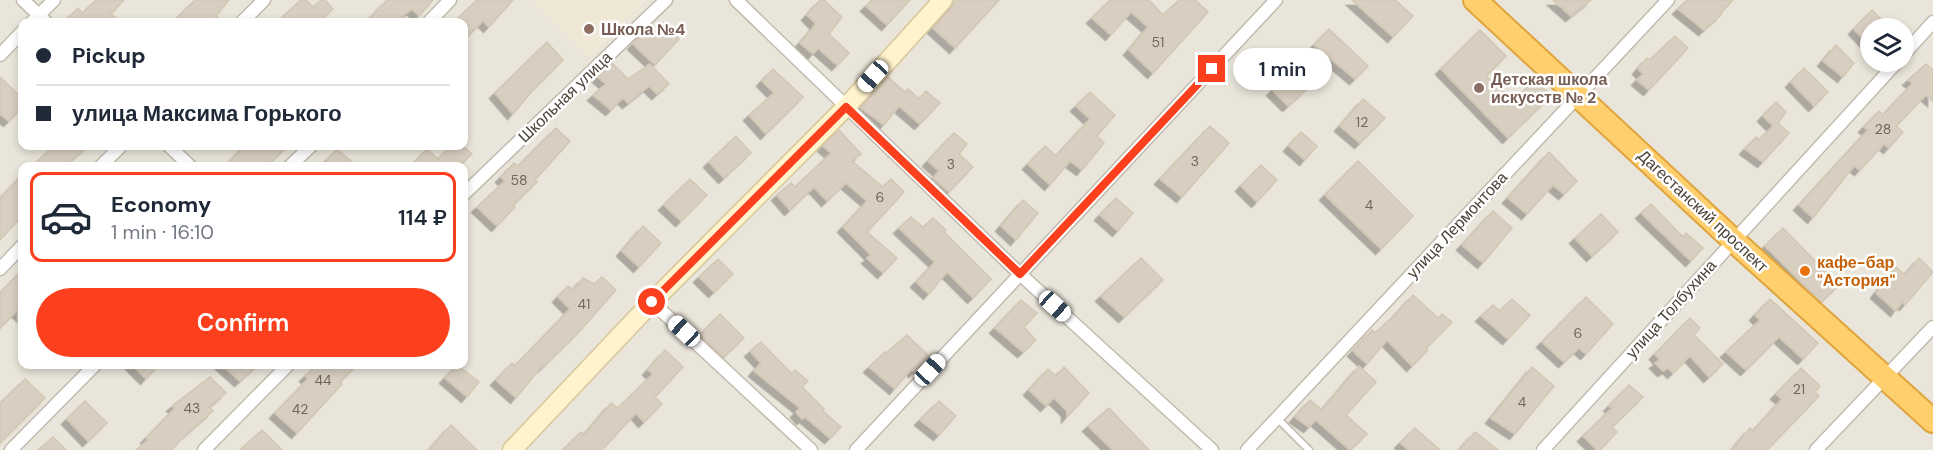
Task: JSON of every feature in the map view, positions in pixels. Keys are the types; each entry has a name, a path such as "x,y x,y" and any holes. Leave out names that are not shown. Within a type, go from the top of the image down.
{"highway":[{"name":"Дагестанский проспект","path":"1475,0 1733,240 1933,421"}],"street":[{"path":"23,0 37,18"},
{"path":"40,18 54,0"},
{"path":"246,18 264,0"},
{"path":"433,18 450,0"},
{"name":"Школьная улица","path":"468,190 666,0"},
{"path":"736,0 1020,274 1212,450"},
{"path":"512,450 652,302 846,107 942,0"},
{"path":"856,450 1276,0"},
{"name":"улица Лермонтова","path":"1247,450 1668,0"},
{"path":"1914,43 1933,22"},
{"path":"0,55 18,36"},
{"name":"улица Толбухина","path":"1543,450 1888,72"},
{"path":"105,162 117,150"},
{"path":"173,150 186,162"},
{"path":"294,162 307,150"},
{"path":"0,269 18,250"},
{"path":"652,302 811,450"},
{"path":"1816,450 1933,327"},
{"path":"12,450 91,369"},
{"path":"204,450 284,369"}],"lane":[{"path":"1277,418 1309,450"}],"shaded area":[{"path":"0,0 1933,0 1933,450 0,450"},
{"name":"Школа №4","path":"530,0 646,0 590,58"}],"building":[{"path":"96,0 124,0 111,14 116,18 68,18 78,8 82,13"},
{"path":"195,0 229,0 216,16 218,18 178,17"},
{"path":"301,0 306,0 313,7 321,0 325,0 333,9 323,18 281,18"},
{"path":"387,0 433,0 419,16 412,9 400,18 370,18"},
{"path":"477,0 513,0 489,27 483,21 468,36 468,18 458,18"},
{"path":"820,0 824,0 842,17 829,34 849,53 837,65 818,48 813,54 800,43 816,24 807,15"},
{"path":"872,0 910,0 887,25 866,6"},
{"path":"956,0 999,0 955,48 933,28"},
{"path":"1110,0 1149,0 1163,15 1179,0 1195,0 1208,12 1153,73 1129,50 1148,27 1131,12 1111,35 1092,18"},
{"path":"1352,0 1395,0 1413,16 1393,37"},
{"path":"1553,0 1591,0 1571,16"},
{"path":"1687,0 1733,0 1704,30 1678,9"},
{"path":"1872,10 1880,18 1864,18"},
{"path":"664,23 679,39 655,65 633,44 646,31 651,35"},
{"path":"1860,23 1860,35 1854,29"},
{"path":"1329,29 1368,66 1355,79 1314,45"},
{"name":"Детская школа искусств № 2","path":"1480,30 1506,56 1486,76 1513,101 1534,81 1552,95 1508,138 1441,69"},
{"path":"1675,36 1688,48 1649,90 1637,80 1643,74 1638,69 1647,58 1650,60"},
{"path":"547,42 563,60 513,114 495,93"},
{"path":"1836,45 1854,63 1843,77 1823,61"},
{"path":"612,63 628,79 650,64 669,84 657,94 649,86 628,103 623,98 611,110 593,95 606,84 598,77"},
{"path":"1926,64 1933,70 1933,101 1926,95 1896,126 1903,132 1889,148 1884,144 1860,170 1854,166 1813,218 1799,205 1868,130 1864,127 1879,111 1883,115 1913,83 1908,80"},
{"path":"1804,68 1828,92 1814,106 1791,82"},
{"path":"773,69 803,97 766,134 749,115 774,93 762,81"},
{"path":"1291,73 1306,90 1288,106 1272,90"},
{"path":"0,77 18,94 18,112 9,121 0,114"},
{"path":"888,77 905,92 908,89 919,99 926,91 940,103 920,124 899,106 884,125 861,108"},
{"path":"1090,92 1115,115 1097,136 1104,143 1082,170 1070,161 1050,185 1028,164 1045,146 1056,156 1090,119 1076,106"},
{"path":"1363,99 1385,118 1360,143 1340,126"},
{"path":"1776,102 1786,112 1778,123 1789,133 1763,162 1745,149 1756,137 1759,140 1773,126 1763,116"},
{"path":"1210,126 1229,143 1182,197 1160,179"},
{"path":"556,128 570,141 497,226 477,207 505,181 501,177 514,163 518,166"},
{"path":"839,130 861,154 852,161 883,187 891,179 904,192 867,232 897,258 883,273 867,258 871,255 843,227 867,201 846,183 827,201 814,187 790,210 777,195 791,183 795,187 831,153 823,146"},
{"path":"1301,132 1317,146 1305,160 1289,146"},
{"path":"954,133 967,144 959,154 973,167 949,192 933,178 939,171 928,161"},
{"path":"736,136 751,153 724,178 709,162"},
{"path":"50,150 83,150 70,162 36,162"},
{"path":"240,150 284,150 270,162 229,162"},
{"path":"338,150 352,162 327,162"},
{"path":"426,150 438,159 447,150 468,150 472,154 463,162 415,162"},
{"path":"1549,152 1577,181 1564,194 1553,185 1527,214 1508,198"},
{"path":"1358,161 1413,216 1381,249 1325,195"},
{"path":"1261,165 1277,180 1257,202 1241,186"},
{"path":"18,179 18,220 0,240 0,198"},
{"path":"690,179 707,195 681,221 664,205"},
{"path":"1116,198 1133,213 1118,231 1100,215"},
{"path":"1023,200 1038,213 1016,240 1001,226"},
{"path":"1651,204 1683,237 1686,233 1703,248 1691,261 1641,213"},
{"path":"1493,211 1512,228 1483,263 1462,245"},
{"path":"1601,214 1618,232 1592,256 1575,238"},
{"path":"911,217 923,227 933,218 991,279 973,298 947,272 929,294 916,282 935,262 899,228"},
{"path":"643,226 661,243 639,267 622,251"},
{"path":"1783,228 1839,285 1821,302 1765,246"},
{"path":"1141,258 1163,280 1124,317 1101,296"},
{"path":"1919,258 1933,272 1905,305 1902,302 1896,311 1876,293 1896,267 1905,275"},
{"path":"718,259 733,274 714,292 699,277"},
{"path":"18,274 18,312 0,328 0,293"},
{"path":"602,277 616,290 578,333 542,366 516,398 496,380 512,363 515,366 570,309 558,297 568,286 573,290 583,278 594,284"},
{"path":"1413,295 1438,318 1442,314 1452,322 1412,366 1387,340 1367,364 1353,351 1372,330 1375,333"},
{"path":"1586,297 1613,324 1586,354 1579,348 1564,362 1542,342"},
{"path":"1512,299 1530,315 1508,339 1481,316 1493,305 1500,311"},
{"path":"1770,299 1818,343 1803,359 1779,337 1746,370 1726,352 1760,320 1755,315"},
{"path":"1021,300 1037,313 1024,327 1036,340 1023,352 995,328"},
{"path":"720,314 744,338 723,357 700,335"},
{"path":"1690,318 1700,328 1694,335 1723,364 1709,377 1690,356 1673,373 1668,368 1663,371 1655,363 1660,360 1655,354"},
{"path":"907,335 930,357 914,372 911,369 895,389 869,367"},
{"path":"761,342 792,374 795,370 808,381 802,387 841,427 830,438 805,417 802,419 796,412 800,408 754,371 761,363 750,351"},
{"path":"665,350 683,367 655,397 662,404 644,422 636,413 602,450 563,450 581,432 584,435 611,403 618,408 653,374 648,370"},
{"path":"1359,366 1376,382 1346,415 1367,434 1350,450 1316,420 1309,427 1295,417 1310,400 1322,410"},
{"path":"1064,367 1089,393 1067,417 1067,411 1054,398 1046,406 1029,390 1048,369 1056,376"},
{"path":"1532,367 1554,386 1515,434 1491,418"},
{"path":"1801,368 1820,386 1815,392 1819,396 1767,450 1732,450 1750,428 1753,431 1782,399 1776,394"},
{"path":"136,369 155,369 146,379"},
{"path":"227,369 253,369 240,381"},
{"path":"313,369 353,369 297,433 275,413 308,379 305,376"},
{"path":"453,369 462,369 479,382 467,397 445,378"},
{"path":"210,377 226,393 209,407 213,411 182,438 172,450 136,450 148,440 146,438 175,408 172,406"},
{"path":"25,379 45,398 0,443 0,403"},
{"path":"1629,385 1643,397 1612,427 1617,432 1600,450 1597,450 1583,436 1612,408 1609,406"},
{"path":"85,401 107,423 88,441 67,419"},
{"path":"939,401 956,416 939,435 920,420"},
{"path":"1109,408 1149,450 1113,450 1088,426"},
{"path":"451,425 477,450 429,450"},
{"path":"1415,428 1440,450 1409,450 1400,443"},
{"path":"262,430 282,450 240,450"},
{"path":"1475,432 1482,437 1498,450 1459,450"},
{"path":"53,437 66,450 38,450"}],"place":[{"name":"Школа №4","path":"589,29"},
{"name":"Детская школа искусств № 2","path":"1479,88"},
{"name":"кафе-бар \"Астория\"","path":"1805,271"}],"route":[{"path":"652,302 846,107 1020,274 1212,69"}]}
